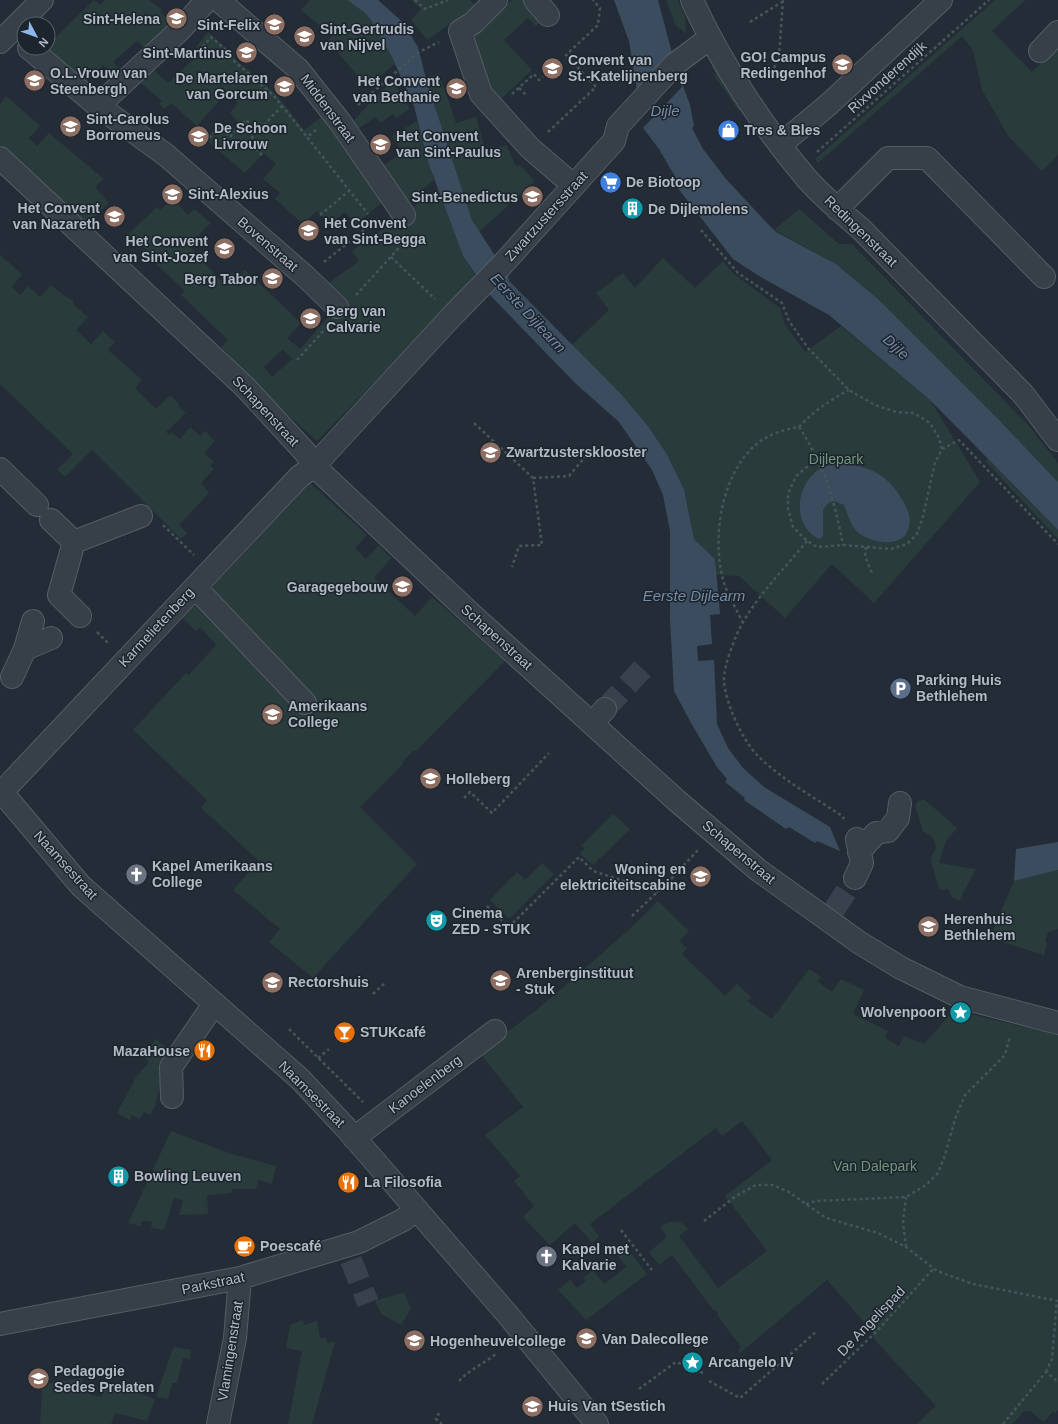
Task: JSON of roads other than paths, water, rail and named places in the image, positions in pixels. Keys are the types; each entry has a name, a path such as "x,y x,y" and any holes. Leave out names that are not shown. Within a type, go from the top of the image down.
{"street":[{"path":"11,39 42,0"},
{"path":"98,106 180,30 207,0"},
{"name":"Middenstraat","path":"218,0 298,68 340,122 401,209"},
{"path":"496,0 472,23 460,31 481,94 530,148 573,185"},
{"name":"Redingenstraat","path":"692,0 710,38 729,70 808,180 861,229 1024,394 1058,440"},
{"path":"781,144 828,106 941,0"},
{"path":"1040,51 1058,32"},
{"name":"Zwartzustersstraat","path":"314,466 452,316 501,266 614,141 618,126 638,103 675,64 710,38"},
{"name":"Bovenstraat","path":"39,56 98,106 166,155 306,277 344,304"},
{"name":"Schapenstraat","path":"0,158 245,387 305,452 314,466 476,618 599,716 714,832 758,870 830,915 860,943 901,968 960,997 1058,1023"},
{"path":"837,208 888,158 927,158 1044,277"},
{"name":"Karmelietenberg","path":"1,791 299,477 314,466"},
{"path":"0,469 74,542"},
{"path":"74,542 141,516"},
{"path":"74,542 58,595 80,616"},
{"path":"194,587 305,703"},
{"path":"12,677 26,649 33,621"},
{"path":"26,649 51,638"},
{"name":"Naamsestraat","path":"1,791 81,886 300,1079 354,1138 508,1315 596,1424"},
{"path":"855,878 862,863 864,840"},
{"path":"172,1097 171,1068 214,1004"},
{"name":"Kanoelenberg","path":"354,1138 495,1030"},
{"name":"Parkstraat","path":"0,1324 240,1278 348,1253 359,1242 403,1220 416,1210"},
{"name":"Vlamingenstraat","path":"218,1424 235,1338 240,1278"}],"water":[{"name":"Eerste Dijlearm","path":"347,0 378,0 407,26 407,29 418,47 426,79 472,220 508,276 509,281 622,395 648,426 667,454 684,489 694,539 715,559 720,614 710,615 712,644 697,646 698,661 714,660 717,724 728,748 743,768 764,787 830,827 840,851 817,841 815,843 789,827 786,829 744,800 745,798 725,782 727,779 717,767 674,691 670,619 670,531 663,495 652,470 619,422 575,383 490,295 463,256 428,162 414,106 391,55 371,20 364,12"},
{"name":"Dijle","path":"614,0 658,0 675,64 690,105 694,126 692,128 703,149 726,179 776,232 836,264 878,299 1000,421 1058,482 1058,530 931,401 829,315 759,276 733,259 677,187 680,185 659,149 643,128 629,41"},
{"path":"838,463 868,469 884,477 897,491 909,515 910,522 905,536 893,542 872,540 865,537 854,528 844,505 834,501 828,503 823,510 823,536 820,539 809,532 802,521 800,513 803,489 812,475 818,470"},
{"path":"1058,842 1058,870 1014,881 1016,849"}],"tunnel":[{"path":"605,709 648,663"},
{"path":"834,910 855,878"},
{"path":"351,1260 368,1303"}],"place":[{"name":"Sint-Helena","path":"176,19"},
{"name":"Sint-Felix","path":"275,25"},
{"name":"Sint-Gertrudis van Nijvel","path":"305,37"},
{"name":"Sint-Martinus","path":"247,53"},
{"name":"GO! Campus Redingenhof","path":"842,65"},
{"name":"Convent van St.-Katelijnenberg","path":"552,68"},
{"name":"O.L.Vrouw van Steenbergh","path":"35,81"},
{"name":"De Martelaren van Gorcum","path":"284,86"},
{"name":"Het Convent van Bethanie","path":"456,89"},
{"name":"Sint-Carolus Borromeus","path":"71,127"},
{"name":"Tres & Bles","path":"728,130"},
{"name":"De Schoon Livrouw","path":"198,136"},
{"name":"Het Convent van Sint-Paulus","path":"381,144"},
{"name":"De Biotoop","path":"610,182"},
{"name":"Sint-Alexius","path":"172,194"},
{"name":"Sint-Benedictus","path":"533,197"},
{"name":"De Dijlemolens","path":"633,209"},
{"name":"Het Convent van Nazareth","path":"115,216"},
{"name":"Het Convent van Sint-Begga","path":"308,231"},
{"name":"Het Convent van Sint-Jozef","path":"224,249"},
{"name":"Berg Tabor","path":"273,279"},
{"name":"Berg van Calvarie","path":"311,319"},
{"name":"Zwartzustersklooster","path":"490,452"},
{"name":"Garagegebouw","path":"403,587"},
{"name":"Parking Huis Bethlehem","path":"901,688"},
{"name":"Amerikaans College","path":"273,714"},
{"name":"Holleberg","path":"431,779"},
{"name":"Kapel Amerikaans College","path":"136,874"},
{"name":"Woning en elektriciteitscabine","path":"701,877"},
{"name":"Cinema ZED - STUK","path":"436,921"},
{"name":"Herenhuis Bethlehem","path":"929,927"},
{"name":"Arenberginstituut - Stuk","path":"500,981"},
{"name":"Rectorshuis","path":"272,982"},
{"name":"Wolvenpoort","path":"961,1012"},
{"name":"STUKcafé","path":"345,1032"},
{"name":"MazaHouse","path":"205,1051"},
{"name":"Bowling Leuven","path":"118,1176"},
{"name":"La Filosofia","path":"348,1182"},
{"name":"Poescafé","path":"244,1246"},
{"name":"Kapel met Kalvarie","path":"546,1257"},
{"name":"Van Dalecollege","path":"586,1339"},
{"name":"Hogenheuvelcollege","path":"414,1341"},
{"name":"Arcangelo IV","path":"692,1362"},
{"name":"Pedagogie Sedes Prelaten","path":"38,1379"},
{"name":"Huis Van tSestich","path":"532,1406"}],"park label":[{"name":"Dijlepark","path":"836,459"},
{"name":"Van Dalepark","path":"875,1166"}]}
